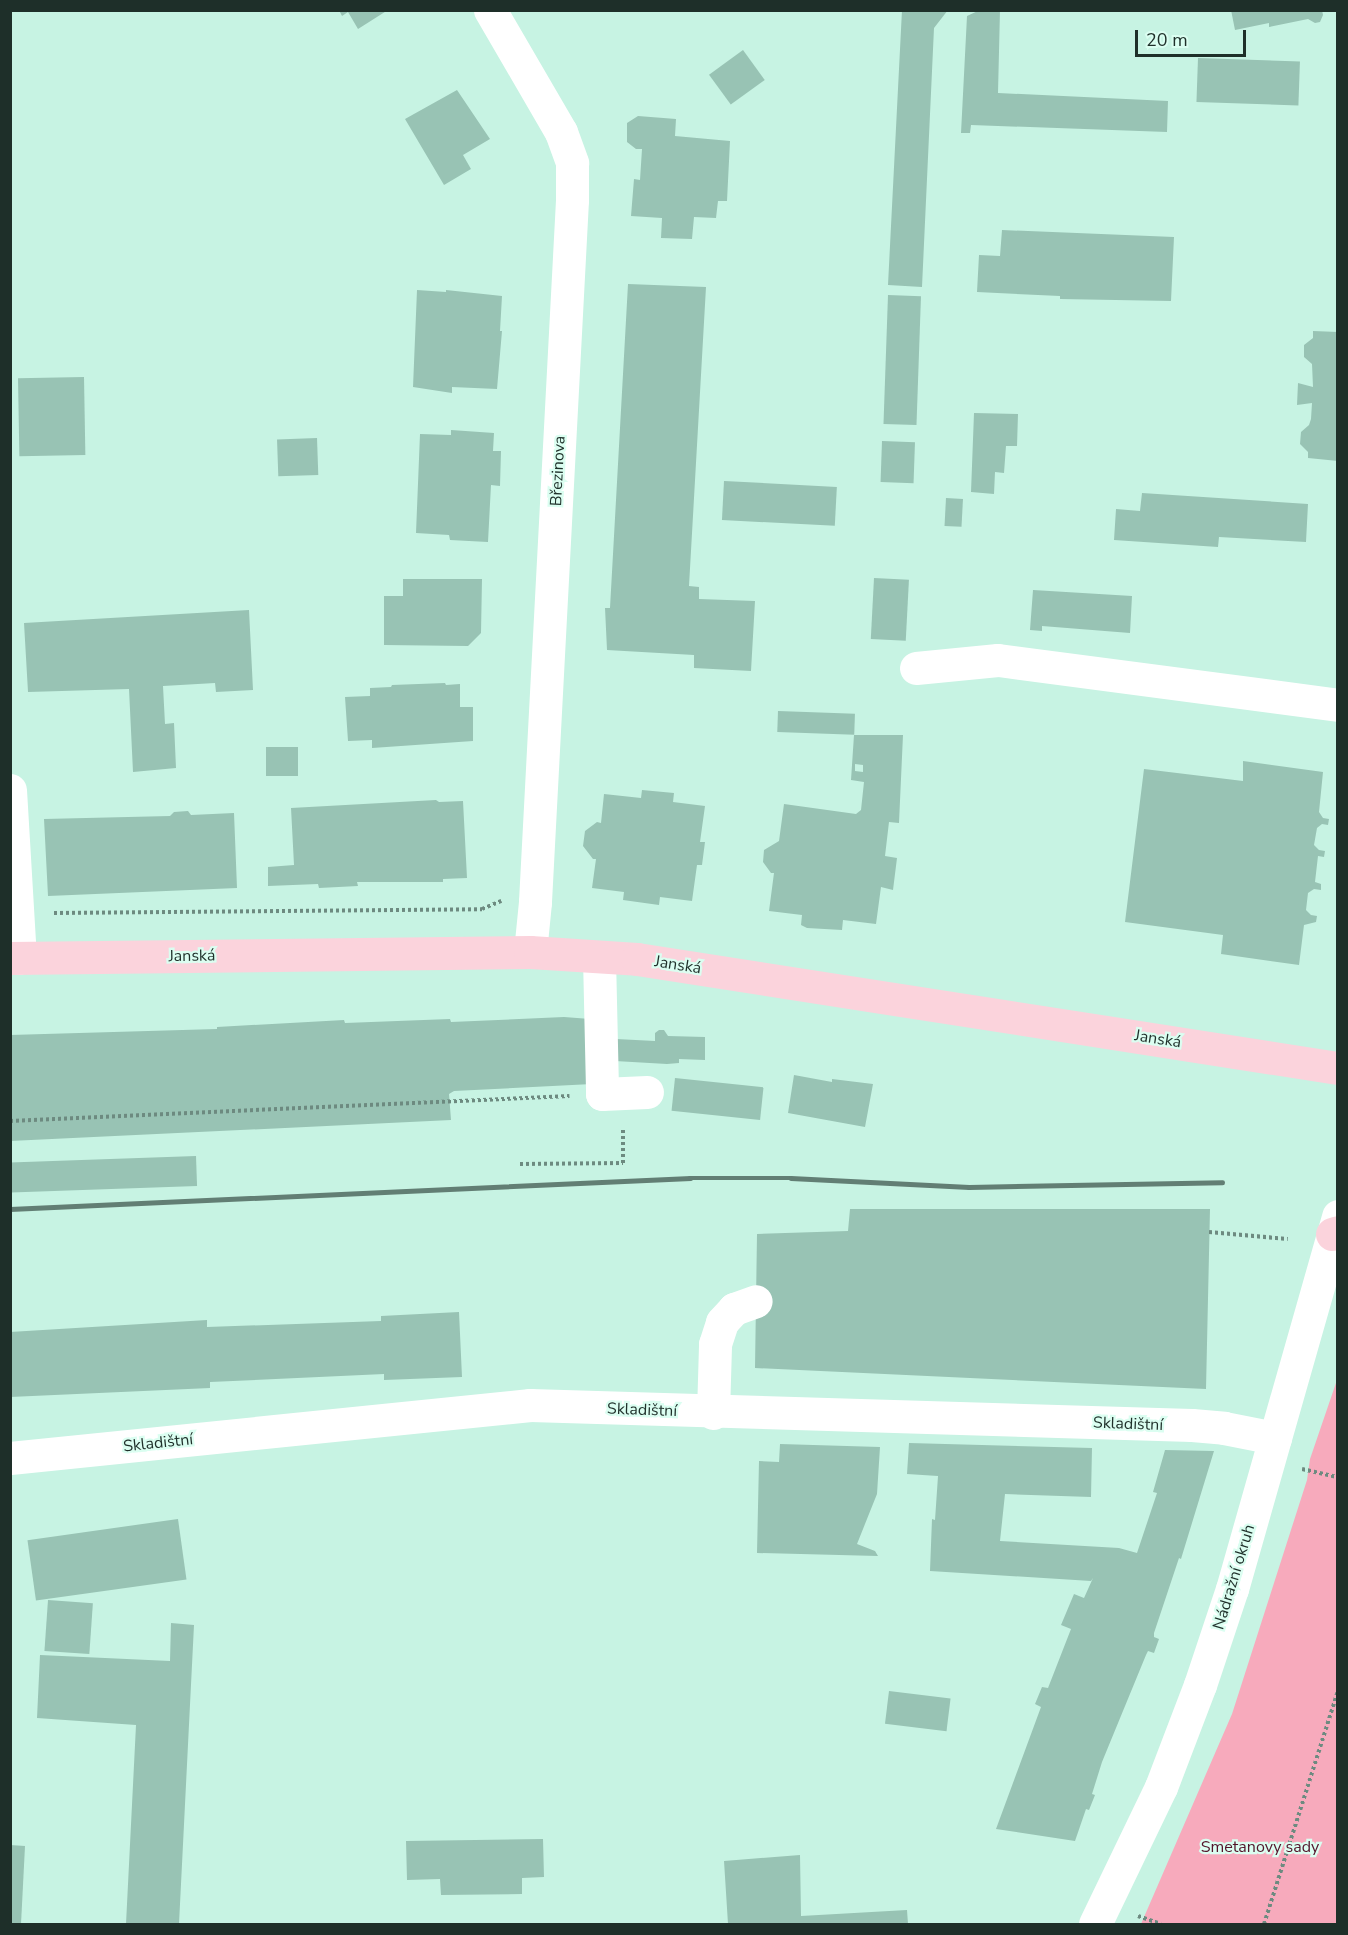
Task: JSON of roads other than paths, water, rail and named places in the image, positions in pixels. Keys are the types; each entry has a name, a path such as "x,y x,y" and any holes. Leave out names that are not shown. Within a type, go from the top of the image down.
{"main road":[{"name":"Janská","path":"15,958 530,952 637,959 1338,1068"}],"street":[{"name":"Březinova","path":"490,10 561,132 572,163 572,200 535,902 530,952"},
{"path":"916,668 998,660 1338,705"},
{"path":"10,790 19,914 15,958"},
{"path":"599,957 624,1093"},
{"name":"Nádražní okruh","path":"1095,1924 1126,1864 1180,1740 1232,1589 1336,1227"},
{"path":"713,1413 715,1344 722,1322 734,1309 756,1301"},
{"name":"Skladištní","path":"10,1458 530,1405 713,1413 1192,1425 1224,1428 1275,1438"}],"railway":[{"path":"10,1209 690,1178 791,1178 969,1187 1222,1182"}],"park label":[{"name":"Smetanovy sady","path":"1260,1847"}]}
